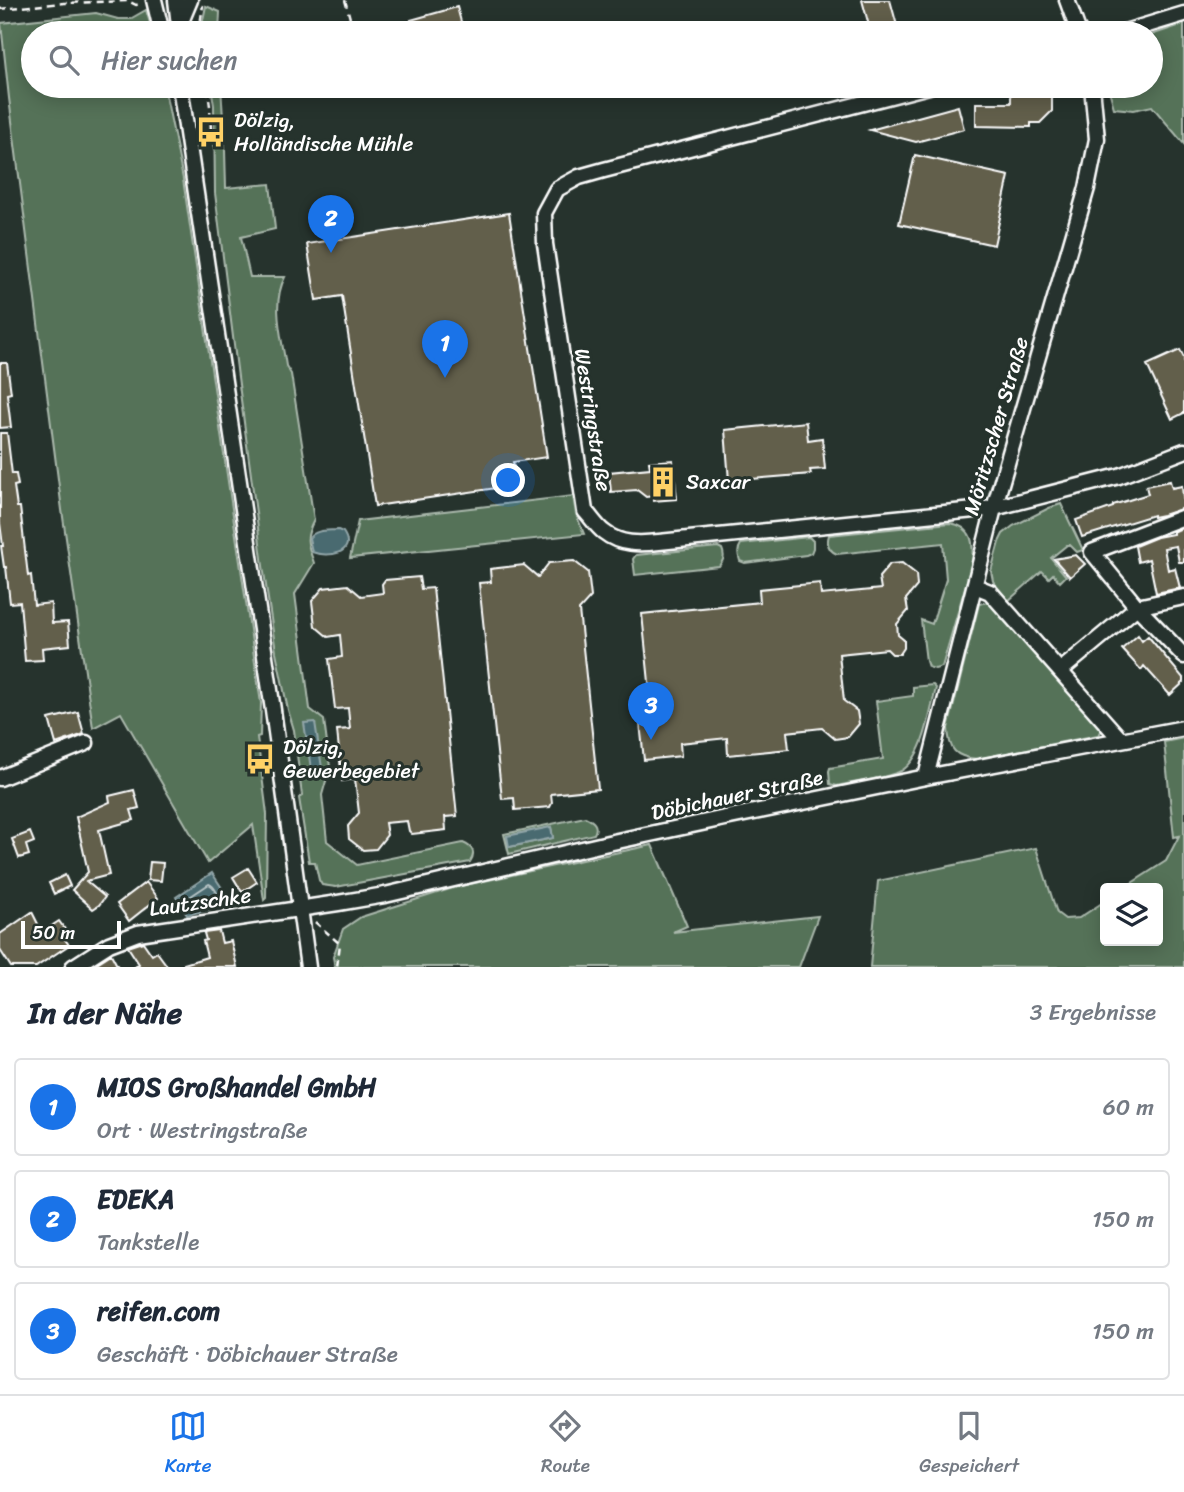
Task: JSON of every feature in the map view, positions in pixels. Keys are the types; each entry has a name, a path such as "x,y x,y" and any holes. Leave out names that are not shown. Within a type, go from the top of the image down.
{"street":[{"path":"176,0 179,21"},
{"path":"183,21 190,0"},
{"path":"1067,0 1075,21"},
{"path":"149,1 157,21"},
{"path":"1161,21 1184,14"},
{"path":"182,98 271,696 308,967"},
{"name":"Westringstraße","path":"883,98 604,170 579,177 557,189 544,213 545,244 585,510 604,533 633,544 994,508 1119,476 1184,451"},
{"name":"Möritzscher Straße","path":"926,777 994,508 1087,188 1097,139 1094,98"},
{"path":"1184,517 1092,552 1184,656"},
{"path":"975,586 990,592 1121,740"},
{"path":"1060,671 1138,607 1184,597"},
{"name":"Döbichauer Straße","path":"300,909 385,895 608,843 926,777 1184,728"},
{"path":"0,778 86,743"},
{"name":"Lautzschke","path":"74,967 109,944 138,933 300,909"}],"path":[{"path":"0,9 128,0 136,5 149,1"},
{"path":"201,0 204,1 201,21"},
{"path":"345,0 351,21"},
{"path":"188,135 211,132 209,98"},
{"path":"300,909 340,944 337,967"}],"green space":[{"path":"206,6 220,12 220,21 203,20"},
{"path":"146,10 149,21 21,21 21,98 166,98 183,179 261,703 260,736 257,737 267,814 264,900 253,825 208,863 121,713 93,728 62,510 1,23 96,13 130,19"},
{"path":"1184,24 1184,144 1152,106 1134,110 1114,108 1111,98 1163,98 1163,31"},
{"path":"213,98 222,98 226,188 270,184 275,229 241,237 250,277 285,277 279,298 279,321 286,366 291,374 314,520 308,541 314,563 295,594 310,709 324,720 330,767 322,795 327,841 357,865 463,843 472,851 470,862 336,887 322,885 315,862 309,862 299,798 302,796 294,730 276,652 238,377 215,193"},
{"path":"573,496 576,514 584,534 350,558 358,521"},
{"path":"1061,504 1083,550 1077,552 1067,545 1051,558 1066,576 1060,582 1053,574 1049,578 1042,571 1008,601 993,581 991,571 1003,534 1013,526"},
{"path":"950,523 968,532 973,549 972,563 942,667 935,669 928,667 926,661 921,620 932,624 946,579 943,543 837,554 830,549 828,541 829,535"},
{"path":"809,537 813,541 813,548 811,553 806,555 745,563 740,561 738,552 741,544"},
{"path":"718,547 722,549 724,556 719,566 635,575 633,559 636,555"},
{"path":"979,604 992,604 1101,727 1102,731 1098,735 977,759 955,751 950,742 948,728"},
{"path":"933,685 936,688 925,734 909,765 894,774 878,778 837,786 830,784 830,768 883,759 876,701 913,696 913,687"},
{"path":"1184,738 1184,967 870,967 878,881 1036,848 1057,913 1065,919 1079,918 1100,904 1100,946 1163,946 1163,883 1132,883 1166,861 1179,836 1174,837 1164,742"},
{"path":"585,817 593,822 596,828 594,834 509,854 504,834","holes":["551,827 553,838 509,847 507,836"]},
{"path":"652,845 687,926 673,932 818,916 799,967 335,967 333,957 343,929 361,917 456,887"}],"water":[{"path":"338,530 343,532 347,539 344,550 332,554 312,552 309,538 312,535"},
{"path":"315,722 322,768 311,769 304,723"},
{"path":"551,827 553,838 509,847 507,836"},
{"path":"212,873 232,903 187,915 176,897"}],"building":[{"path":"862,0 890,0 896,21 868,21"},
{"path":"457,7 461,21 411,21"},
{"path":"1011,98 1052,98 1052,111 1040,123 1031,123 1031,127 976,126 976,103 1011,103"},
{"path":"958,106 964,129 916,142 870,130"},
{"path":"915,155 1009,176 994,245 899,224"},
{"path":"509,213 547,457 513,462 517,485 375,506 342,296 316,300 307,244"},
{"path":"1180,350 1184,358 1184,413 1172,419 1147,365"},
{"path":"0,363 7,363 11,393 7,394 11,427 0,428"},
{"path":"806,422 808,440 822,438 825,469 810,470 811,474 729,481 725,430"},
{"path":"0,433 7,433 12,474 16,474 18,485 14,486 17,507 20,507 34,605 51,603 52,623 68,622 70,645 42,648 43,660 25,661 20,602 10,603 1,546"},
{"path":"673,460 677,499 653,501 653,496 646,497 637,490 611,492 609,472 650,468 649,462"},
{"path":"1170,481 1172,488 1182,486 1184,508 1082,537 1076,520 1148,494 1146,486"},
{"path":"1184,527 1184,562 1179,562 1176,546 1164,548 1168,570 1175,568 1180,588 1156,593 1149,559 1138,562 1135,546 1173,534"},
{"path":"1076,555 1085,564 1070,577 1054,559"},
{"path":"574,561 588,572 591,597 579,610 598,789 551,794 550,807 515,810 514,798 502,799 479,583 491,582 490,569 524,565 538,577 549,563"},
{"path":"902,563 916,574 917,586 906,599 908,611 897,624 898,635 904,640 904,648 900,654 892,654 887,649 839,654 844,701 857,711 859,724 848,737 835,739 822,728 787,732 789,749 728,755 727,738 680,743 681,756 644,760 640,723 653,721 642,614 760,602 759,589 820,583 821,595 881,589 879,577 890,564"},
{"path":"419,577 421,589 433,588 457,816 445,817 446,830 412,834 407,821 385,823 387,835 376,849 363,850 349,839 348,826 359,813 355,779 342,781 337,730 350,729 348,708 335,709 329,659 342,657 340,635 328,637 315,626 312,601 323,588 348,585 361,596 383,593 382,584 385,580"},
{"path":"1138,635 1142,641 1148,636 1184,679 1170,695 1144,666 1141,670 1122,649"},
{"path":"78,712 84,734 56,744 49,719"},
{"path":"134,790 139,808 131,810 134,820 99,830 109,875 86,881 105,897 93,909 72,890 88,872 76,817 110,802 109,796"},
{"path":"30,832 34,842 26,845 29,855 19,858 12,839"},
{"path":"150,862 163,863 161,881 148,880"},
{"path":"248,868 257,882 242,892 233,877"},
{"path":"65,875 70,886 54,894 49,883"},
{"path":"146,882 158,898 129,921 117,904"},
{"path":"32,912 42,932 59,921 69,935 64,938 69,945 36,967 11,967 0,950 0,934"},
{"path":"219,931 222,943 231,941 237,967 184,967 184,964 207,957 204,933"},
{"path":"143,942 152,955 157,952 168,967 135,967 139,964 128,947"},
{"path":"111,954 118,967 91,967"}],"place":[{"name":"Dölzig, Holländische Mühle","path":"211,132"},
{"name":"EDEKA","path":"331,253"},
{"name":"MIOS Großhandel GmbH","path":"445,378"},
{"name":"Saxcar","path":"663,482"},
{"name":"reifen.com","path":"651,740"},
{"name":"Dölzig, Gewerbegebiet","path":"260,759"}]}
